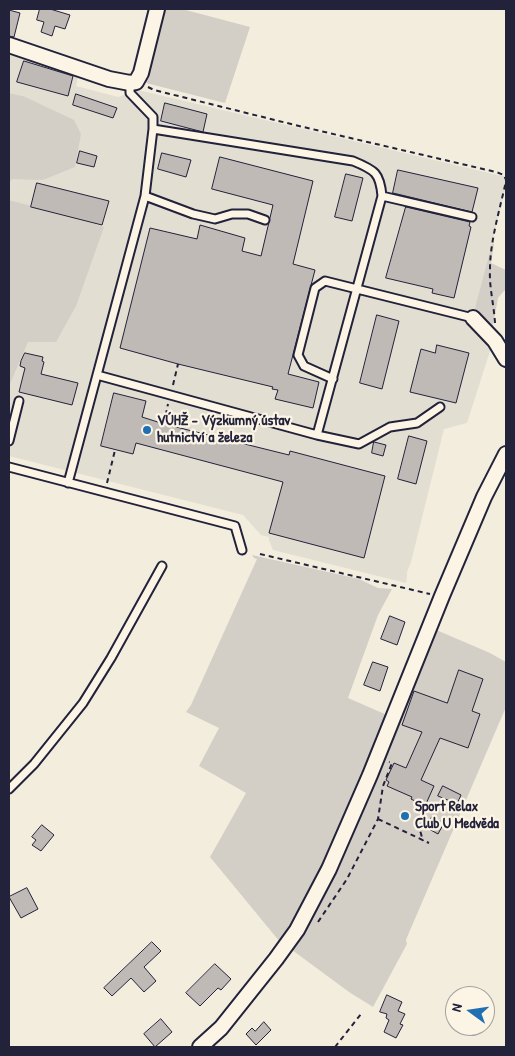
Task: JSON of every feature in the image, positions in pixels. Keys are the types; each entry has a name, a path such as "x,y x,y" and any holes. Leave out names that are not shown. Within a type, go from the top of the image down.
{"street":[{"path":"9,45 109,79 133,82 141,73 157,9"},
{"path":"473,318 496,342 506,359"},
{"path":"200,1047 221,1028 298,930 329,869 484,497 506,454"}],"lane":[{"path":"68,483 145,196 153,117 130,93 133,82"},
{"path":"153,129 354,162 371,168 381,181 382,196 317,435"},
{"path":"145,196 193,214 216,219 232,214 248,214 265,220"},
{"path":"382,196 472,217"},
{"path":"333,378 304,366 298,355 315,288 325,281 473,318"},
{"path":"97,375 317,435 359,444 390,427 417,423 440,407"},
{"path":"9,440 19,401"},
{"path":"9,467 235,526 242,550"},
{"path":"9,789 34,764 83,703 111,658 162,566"}],"path":[{"path":"133,82 154,90 504,175 506,180 490,267 496,330"},
{"path":"104,492 115,450"},
{"path":"260,554 442,596"},
{"path":"318,922 348,879 378,819 383,786 392,763 377,757"},
{"path":"378,819 429,843"},
{"path":"418,823 423,840"},
{"path":"335,1047 361,1014"}],"shaded area":[{"path":"161,9 182,9 250,27 225,103 146,83 144,74"},
{"path":"9,45 80,69 76,86 118,97 138,90 506,177 506,186 471,326 491,348 467,423 444,429 407,572 406,583 273,550 269,537 261,535 243,515 9,456 9,297 31,207 9,200 9,153 23,96 9,93"},
{"path":"9,93 23,96 74,120 81,134 75,167 43,180 12,179 9,183"},
{"path":"9,200 104,227 76,306 56,342 28,342 9,386"},
{"path":"492,243 494,244 491,263 506,270 506,290 498,298 492,331 474,312"},
{"path":"252,555 359,579 378,588 392,589 378,615 348,698 387,715 307,898 280,942 210,857 246,793 199,766 219,728 186,712 191,705 257,559"},
{"name":"Sport Relax Club U Medvěda","path":"434,629 490,653 506,662 506,707 408,935 407,944 373,1007 349,992 288,947"}],"building":[{"path":"40,9 50,9 70,15 65,29 55,26 52,36 41,32 44,22 37,20"},
{"path":"9,10 20,13 14,37 9,36"},
{"path":"24,61 73,76 68,96 17,82"},
{"path":"76,94 117,108 113,118 73,105"},
{"path":"165,103 207,114 203,132 161,121"},
{"path":"80,151 97,156 94,167 77,163"},
{"path":"162,153 191,160 186,177 158,169"},
{"path":"220,157 313,181 293,264 315,270 288,374 319,382 313,408 275,399 278,390 272,389 273,387 120,348 150,228 197,239 200,225 245,238 242,251 261,256 273,205 212,189"},
{"path":"398,170 478,188 472,212 393,193"},
{"path":"346,174 363,178 352,221 335,217"},
{"path":"37,183 109,201 102,225 31,207"},
{"path":"406,207 470,222 469,226 471,227 454,298 432,293 433,289 386,278"},
{"path":"377,315 399,321 382,389 360,383"},
{"path":"437,345 469,353 456,403 410,392 421,349 435,353"},
{"path":"25,353 43,357 42,361 44,362 41,374 78,383 72,405 19,392 25,368 20,366"},
{"path":"114,393 146,401 142,417 164,424 289,455 290,451 385,476 364,558 269,533 283,482 136,443 133,454 101,446"},
{"path":"409,436 427,441 416,484 398,479"},
{"path":"374,442 386,445 383,456 372,453"},
{"path":"390,616 405,622 397,645 381,639"},
{"path":"373,662 388,667 380,691 364,685"},
{"path":"459,670 483,679 472,711 480,714 468,748 440,738 421,780 434,786 425,806 411,799 412,797 387,786 389,782 386,780 394,763 406,768 422,732 402,725 414,691 447,703"},
{"path":"443,786 461,795 457,804 438,796"},
{"path":"432,817 444,823 438,834 427,828"},
{"path":"42,825 54,835 41,851 32,845 36,840 32,837"},
{"path":"27,888 38,909 21,918 9,897"},
{"path":"152,942 161,951 144,967 156,981 144,992 131,978 112,996 104,988"},
{"path":"215,964 231,979 221,990 218,988 200,1006 186,993"},
{"path":"387,995 402,1002 398,1011 405,1014 400,1024 403,1025 396,1038 384,1032 389,1020 386,1018 387,1014 380,1012"},
{"path":"161,1019 172,1032 155,1047 144,1034"},
{"path":"264,1022 271,1030 256,1045 246,1034 252,1028 255,1031"}],"place":[{"name":"VÚHŽ - Výzkumný ústav hutnictví a železa","path":"147,430"},
{"name":"Sport Relax Club U Medvěda","path":"405,816"}]}
